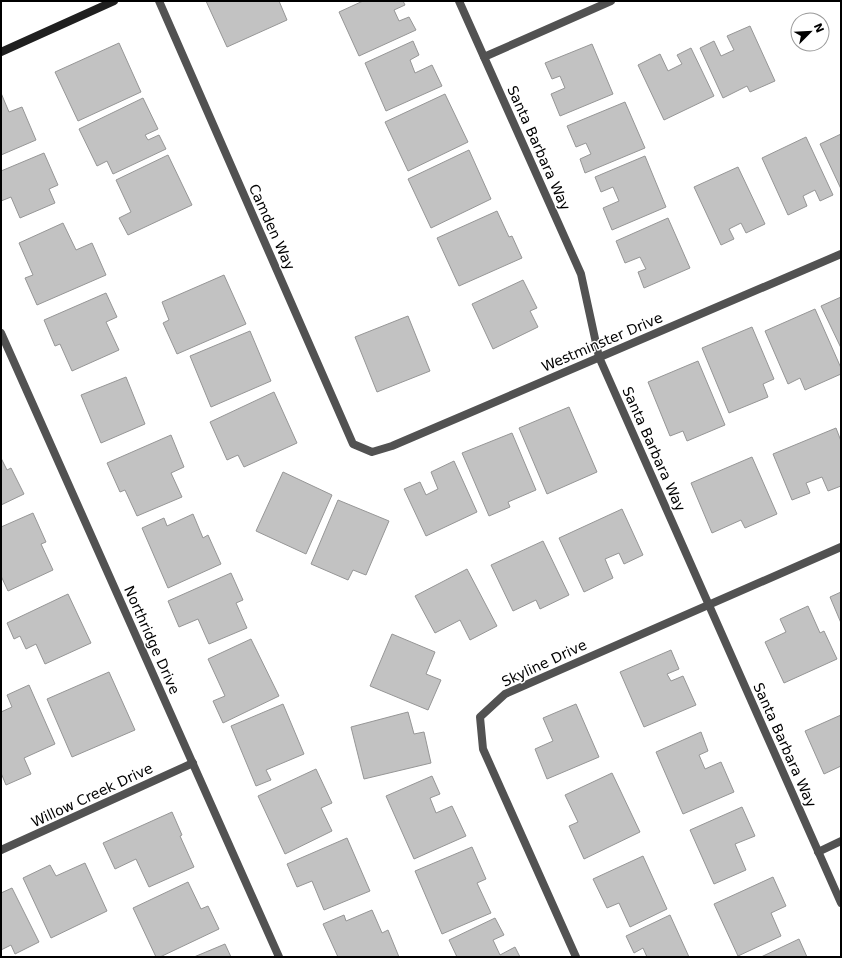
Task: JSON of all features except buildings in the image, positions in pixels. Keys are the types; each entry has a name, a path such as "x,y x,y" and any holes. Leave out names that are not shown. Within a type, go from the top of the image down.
{"street":[{"path":"1,52 114,1"},
{"name":"Camden Way","path":"159,1 353,444 372,452"},
{"name":"Santa Barbara Way","path":"459,1 582,274 600,357 841,903"},
{"path":"484,57 611,1"},
{"name":"Westminster Drive","path":"372,452 392,446 841,254"},
{"name":"Northridge Drive","path":"1,333 279,957"},
{"name":"Skyline Drive","path":"576,957 483,749 480,717 505,694 841,547"},
{"name":"Willow Creek Drive","path":"1,850 193,763"},
{"path":"818,852 841,841"}]}
